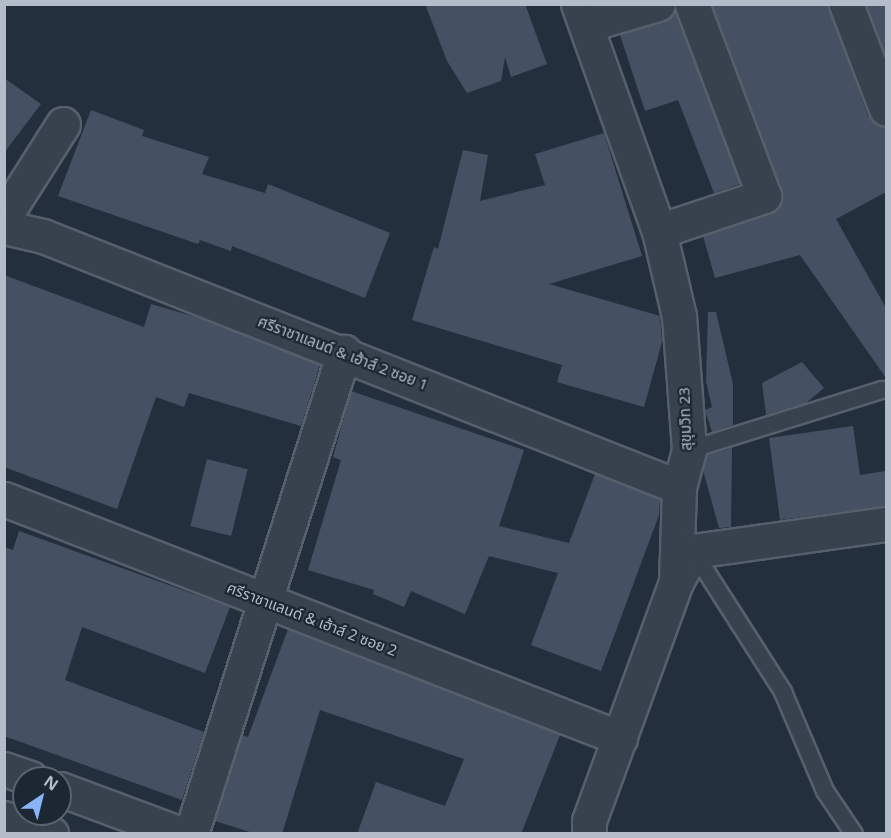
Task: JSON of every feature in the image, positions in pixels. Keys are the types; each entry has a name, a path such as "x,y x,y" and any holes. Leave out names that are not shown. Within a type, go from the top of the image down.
{"street":[{"path":"582,15 658,4"},
{"path":"659,231 764,196 692,4"},
{"path":"846,4 886,109"},
{"name":"สุขุมวิท 23","path":"582,15 659,231 679,316 689,450 679,487 676,582 590,820 589,834"},
{"path":"4,217 63,124"},
{"name":"ศรีราชาแลนด์ & เฮ้าส์ 2 ซอย 1","path":"4,227 43,236 344,352 679,487"},
{"path":"191,834 262,601 344,352"},
{"name":"ศรีราชาแลนด์ & เฮ้าส์ 2 ซอย 2","path":"4,499 620,738"},
{"path":"676,582 693,551 886,524"},
{"path":"72,793 181,834"},
{"path":"4,818 51,834"}],"lane":[{"path":"689,450 882,390"},
{"path":"693,551 783,692 825,791 854,834"}],"building":[{"path":"425,4 525,4 547,64 511,77 505,57 501,81 467,93 447,61"},
{"path":"712,4 828,4 868,116 886,127 886,192 836,219 886,308 886,378 800,255 715,278 703,236 770,214 782,199"},
{"path":"866,4 886,4 886,58"},
{"path":"675,11 740,184 714,193 678,100 645,111 620,35 663,22"},
{"path":"4,78 41,104 4,153"},
{"path":"91,110 144,130 142,136 209,157 202,174 265,193 268,184 390,233 365,298 232,246 231,251 200,240 198,244 58,196"},
{"path":"604,133 642,256 549,284 660,316 662,342 644,407 557,382 562,365 412,320 434,247 438,249 463,150 488,155 480,201 545,185 535,154"},
{"path":"4,275 144,327 151,304 196,317 320,365 301,426 189,393 184,407 156,397 117,509 4,467"},
{"path":"708,312 716,312 733,384 733,425 712,432 705,410 712,407 706,381"},
{"path":"802,362 824,388 806,403 766,415 762,383"},
{"path":"351,391 524,450 499,526 569,543 595,474 660,500 659,515 601,671 531,645 558,573 489,556 465,614 411,591 404,607 373,594 374,590 308,570 341,460 333,457"},
{"path":"853,426 860,475 886,471 886,506 780,520 769,438"},
{"path":"732,448 731,527 719,528 703,470 707,455"},
{"path":"207,459 248,469 231,536 190,526"},
{"path":"19,531 230,607 205,673 82,627 65,680 204,732 182,800 4,736 4,547 13,550"},
{"path":"288,629 560,735 521,834 357,834 376,782 445,806 464,759 320,710 282,834 256,834 215,821 242,735 248,737"}]}
